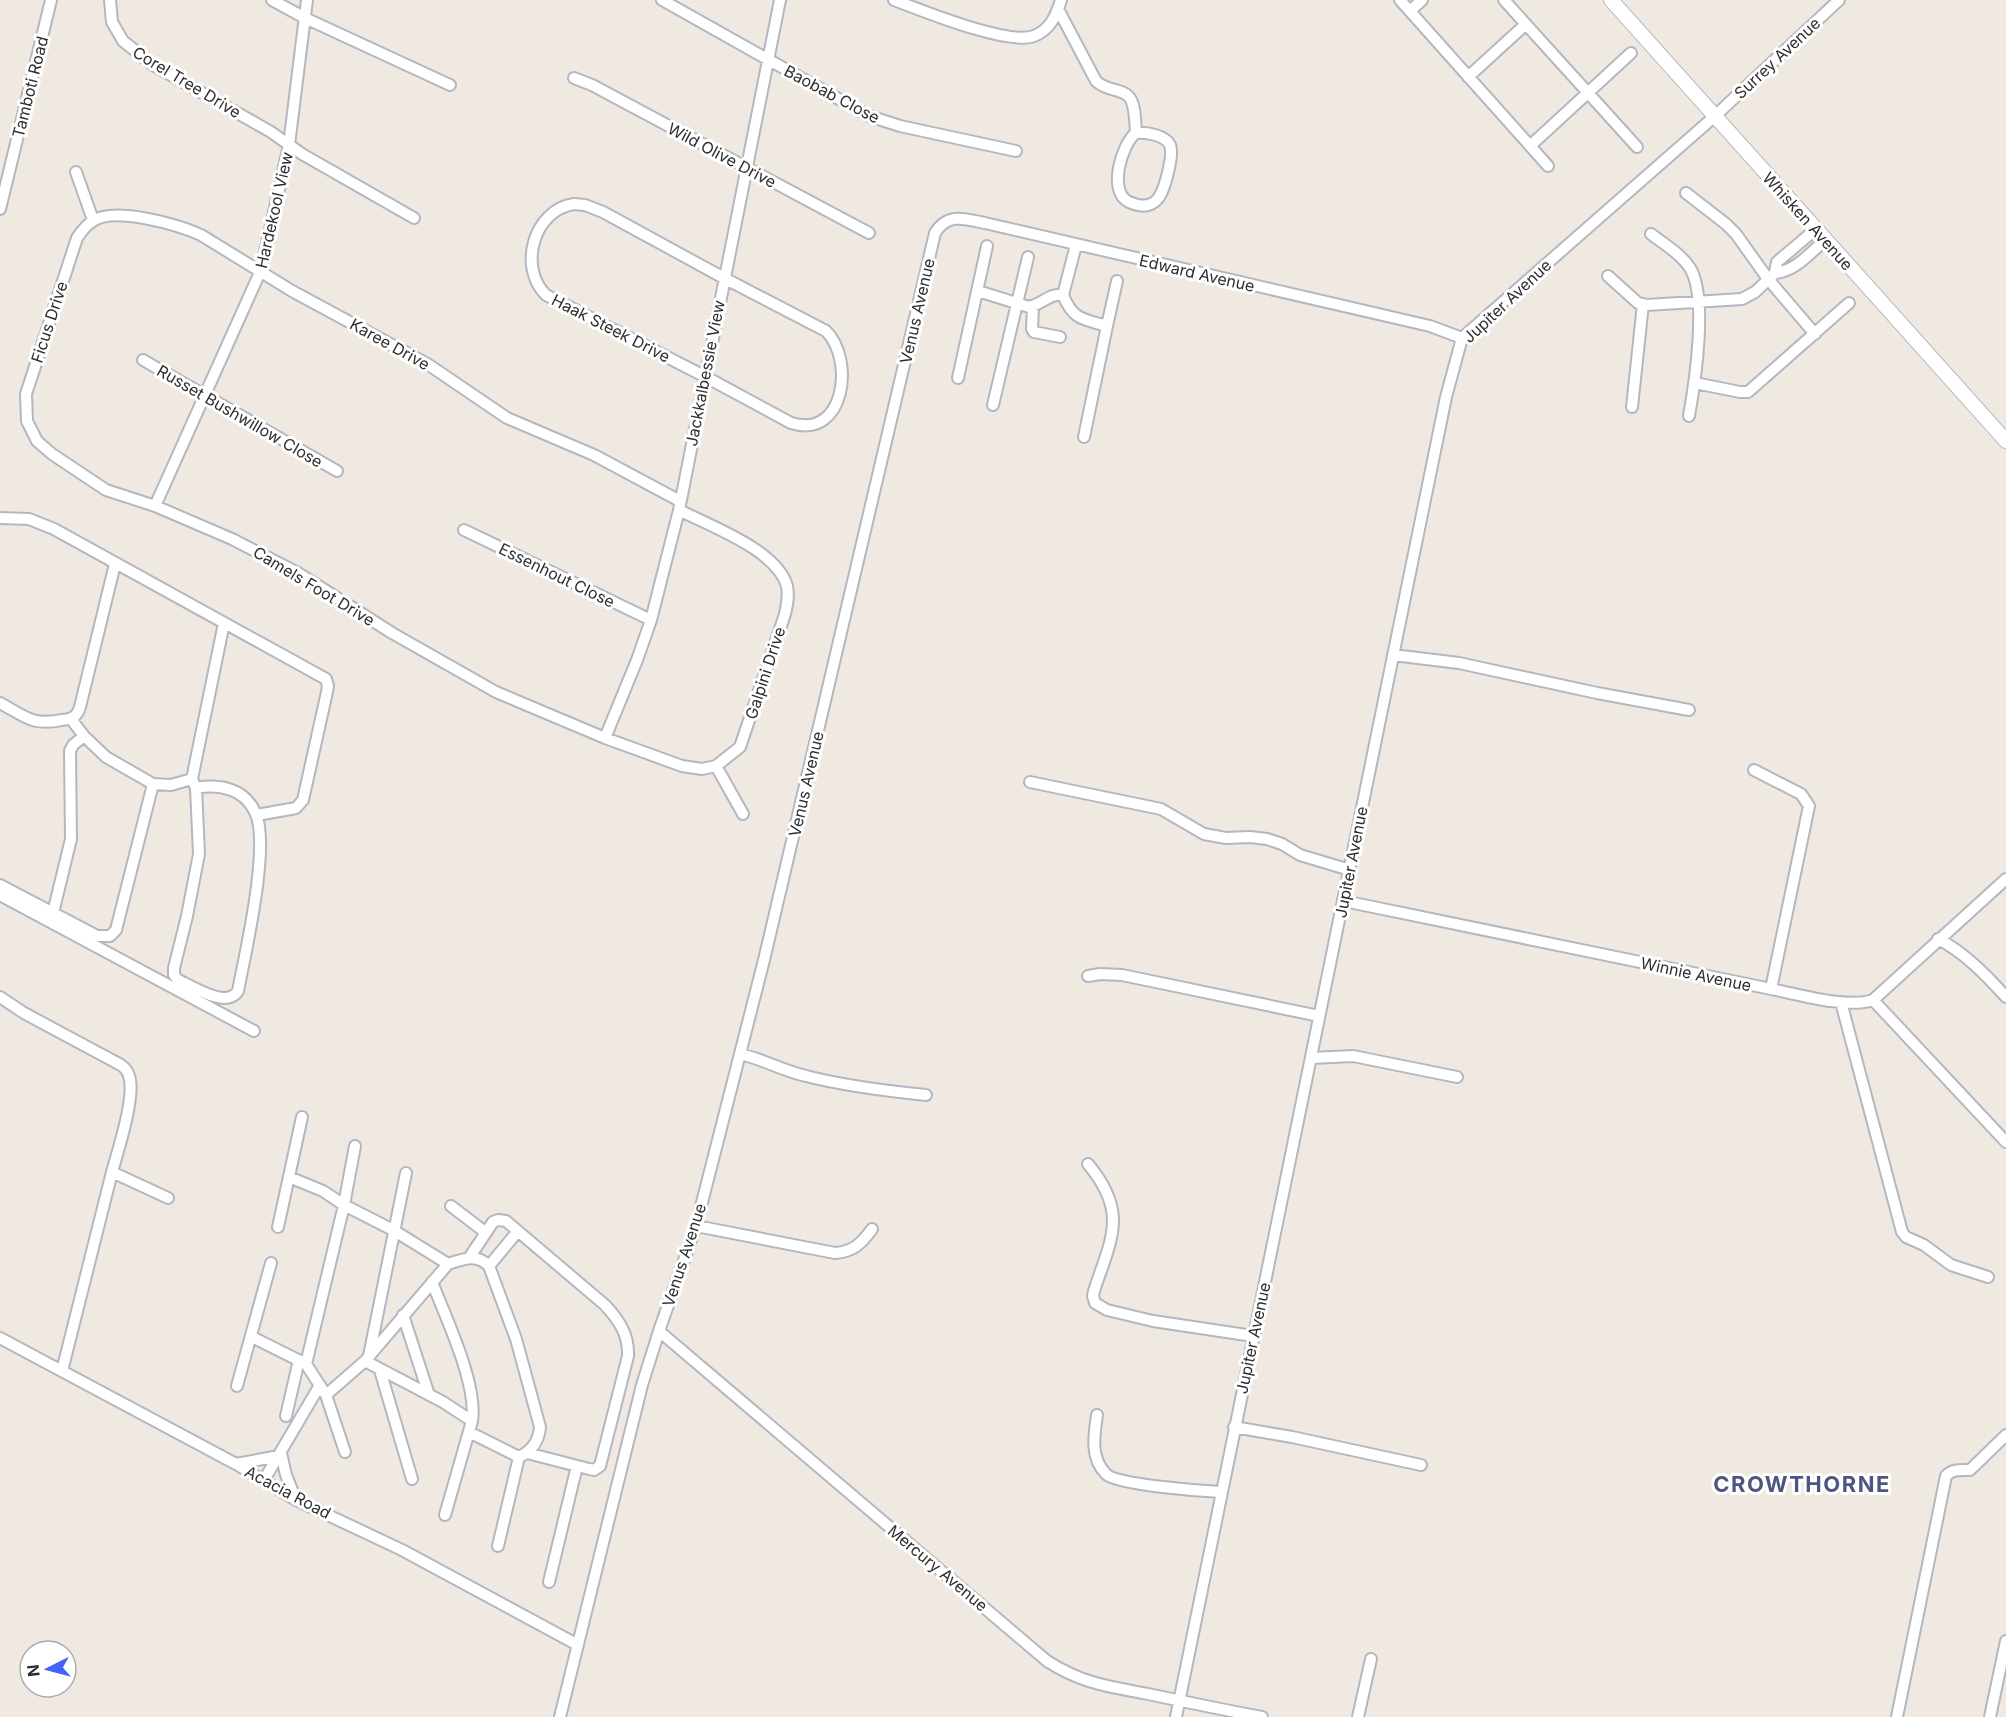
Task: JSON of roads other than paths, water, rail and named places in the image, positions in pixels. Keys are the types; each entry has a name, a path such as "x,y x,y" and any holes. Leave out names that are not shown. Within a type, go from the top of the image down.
{"street":[{"name":"Tamboti Road","path":"0,209 51,0"},
{"name":"Corel Tree Drive","path":"110,0 112,22 123,41 153,65 271,132 289,145 414,218"},
{"path":"272,0 305,18 450,85"},
{"name":"Hardekool View","path":"155,507 261,270 289,145 307,0"},
{"name":"Baobab Close","path":"662,0 883,122 1016,152"},
{"name":"Jackkalbessie View","path":"605,738 651,620 679,506 780,0"},
{"path":"894,0 992,33 1019,38 1032,37 1045,30 1053,21 1059,5"},
{"path":"1400,0 1548,166"},
{"path":"1410,11 1422,0"},
{"path":"1504,0 1637,147"},
{"name":"Whisken Avenue","path":"1611,0 2006,441"},
{"name":"Surrey Avenue","path":"1715,116 1839,0"},
{"path":"1059,5 1096,81 1104,88 1129,96 1132,101 1136,133"},
{"path":"1468,77 1527,24"},
{"path":"1530,146 1631,53"},
{"name":"Wild Olive Drive","path":"574,78 592,85 869,233"},
{"name":"Jupiter Avenue","path":"1176,1717 1444,408 1462,338 1715,116"},
{"path":"1136,133 1162,138 1169,145 1171,155 1160,198 1153,204 1142,206 1124,199 1117,183 1119,169 1129,140 1136,133"},
{"path":"76,172 93,220"},
{"path":"1686,193 1736,234 1772,276 1815,334"},
{"name":"Haak Steek Drive","path":"585,204 826,331 836,343 841,388 832,411 827,417 815,425 799,426 704,376 546,295 539,287 532,271 533,246 542,224 553,212 567,205 585,204"},
{"name":"Karee Drive","path":"93,220 110,215 122,215 186,229 201,235 292,291 429,365 507,418 594,455 679,506"},
{"name":"Edward Avenue","path":"935,233 940,225 959,218 985,223 1430,326 1462,338"},
{"name":"Ficus Drive","path":"30,430 25,412 26,394 77,238 93,220"},
{"name":"Venus Avenue","path":"560,1717 642,1385 696,1226 764,960 935,233"},
{"path":"1651,234 1683,259 1697,288 1699,302 1695,383 1689,416"},
{"path":"1608,276 1629,295 1647,306 1742,299 1755,292 1772,276 1777,262 1796,245 1821,234"},
{"path":"1772,276 1786,272 1805,257 1821,234"},
{"path":"1076,245 1063,295 1074,315 1107,326"},
{"path":"1796,245 1805,257"},
{"path":"958,378 987,246"},
{"path":"993,405 1028,257"},
{"path":"1084,437 1117,281"},
{"path":"978,291 1033,307 1052,295 1063,295"},
{"path":"1695,383 1748,392 1849,303"},
{"path":"1632,407 1643,304"},
{"path":"1033,307 1032,329 1034,332 1060,337"},
{"name":"Russet Bushwillow Close","path":"143,360 337,471"},
{"name":"Camels Foot Drive","path":"30,430 37,441 52,454 96,484 232,539 298,573 392,633 496,692 605,738"},
{"name":"Galpini Drive","path":"679,506 764,555 781,574 788,592 785,614 743,741 737,751 717,766"},
{"path":"1,521 36,521 326,679 328,686 303,800 296,808 257,815"},
{"name":"Essenhout Close","path":"464,530 651,620"},
{"path":"0,704 39,723 70,719 76,715 80,707 115,564"},
{"path":"70,719 106,757 153,784 194,783 218,785 232,790 249,802 257,815 259,847 255,900 238,991 232,998 220,999 178,980 174,975 199,854 194,783 225,623"},
{"path":"1393,655 1459,663 1689,710"},
{"path":"53,912 71,839 70,751 73,744 84,736"},
{"path":"605,738 682,766 702,769 717,766 743,814"},
{"path":"1754,770 1801,794 1809,806 1771,989"},
{"path":"1030,782 1161,810 1204,834 1226,838 1267,839 1282,844 1300,855 1350,870"},
{"path":"0,885 97,936 106,937 114,933 153,784"},
{"path":"2006,879 1873,1000 2006,1142"},
{"path":"0,895 254,1031"},
{"name":"Winnie Avenue","path":"1344,901 1771,989 1841,1002 1863,1003 1873,1000"},
{"path":"1938,939 1980,970 2006,997"},
{"path":"1088,976 1122,975 1319,1016"},
{"path":"0,997 24,1013 121,1065 128,1072 131,1086 129,1107 62,1371"},
{"path":"1841,1002 1902,1233 1920,1242 1951,1265 1988,1276"},
{"path":"740,1054 807,1077 926,1095"},
{"path":"1311,1058 1353,1056 1457,1077"},
{"path":"278,1227 302,1117"},
{"path":"285,1416 302,1362 344,1205 355,1146"},
{"path":"1088,1164 1104,1189 1114,1216 1112,1238 1094,1291 1095,1303 1101,1308 1154,1321 1253,1336"},
{"path":"112,1172 168,1198"},
{"path":"367,1359 406,1173"},
{"path":"289,1177 315,1186 448,1264"},
{"path":"451,1206 485,1232"},
{"path":"367,1359 380,1370 429,1395 470,1426 523,1455 594,1470 601,1464 628,1356 626,1340 617,1318 605,1305 506,1221 493,1222 469,1258"},
{"path":"696,1226 835,1253 854,1248 872,1229"},
{"path":"489,1266 518,1231"},
{"path":"326,1395 367,1359 448,1264 469,1258 482,1259 489,1266 516,1339 539,1418 539,1433 535,1444 523,1455 498,1546"},
{"path":"237,1386 270,1263"},
{"path":"432,1282 470,1384 474,1406 446,1515"},
{"path":"403,1315 429,1395"},
{"name":"Mercury Avenue","path":"659,1331 1047,1661 1082,1680 1262,1717"},
{"path":"252,1337 302,1362 326,1395 345,1452"},
{"name":"Acacia Road","path":"0,1338 236,1464 297,1500 402,1550 578,1645"},
{"path":"380,1370 412,1479"},
{"path":"264,1480 320,1385"},
{"path":"1097,1415 1094,1451 1104,1472 1110,1477 1221,1492"},
{"path":"1234,1427 1421,1465"},
{"path":"1897,1717 1946,1476 1957,1470 1970,1470 2004,1440"},
{"path":"236,1464 280,1455"},
{"path":"280,1455 297,1500"},
{"path":"549,1582 577,1466"},
{"path":"1990,1717 2006,1641"},
{"path":"1358,1717 1371,1659"}],"district":[{"name":"CROWTHORNE","path":"1802,1484"}]}
